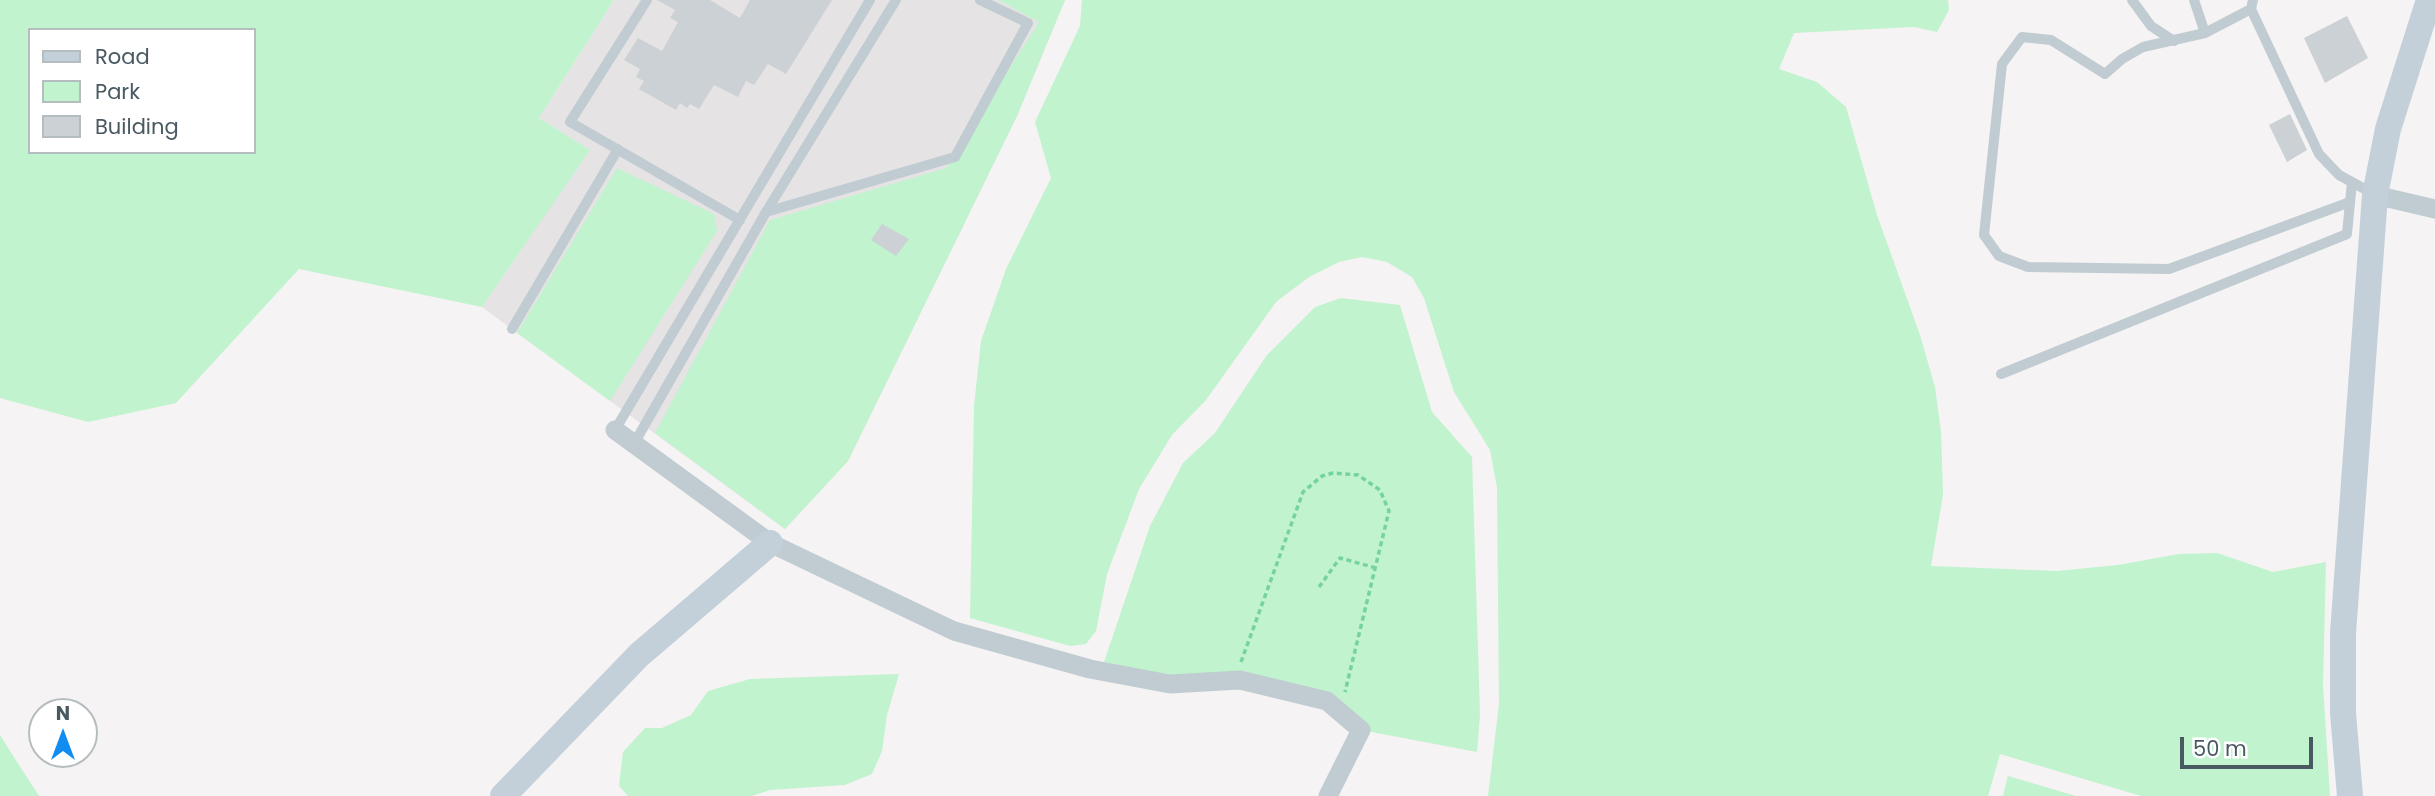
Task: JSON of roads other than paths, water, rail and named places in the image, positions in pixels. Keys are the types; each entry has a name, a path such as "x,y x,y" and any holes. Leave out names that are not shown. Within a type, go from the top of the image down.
{"street":[{"path":"2350,796 2343,713 2343,633 2375,195 2388,129 2429,0"},
{"path":"2375,195 2435,209"},
{"path":"615,430 770,543 954,631 1090,669 1170,684 1235,680 1327,701 1361,730 1328,796"},
{"path":"503,796 639,655 770,543"}],"lane":[{"path":"647,0 570,122 740,220"},
{"path":"615,430 870,0"},
{"path":"635,442 766,212 896,0"},
{"path":"766,212 955,157 1028,23 981,0"},
{"path":"2132,0 2151,26 2174,41"},
{"path":"2194,0 2205,33"},
{"path":"2350,202 2169,270 2028,267 1999,256 1984,235 2002,64 2022,37 2051,40 2105,74 2122,59 2143,47 2205,33 2252,5 2319,154 2339,175 2375,195"},
{"path":"512,329 618,149"},
{"path":"2001,374 2347,234 2351,182"}]}
